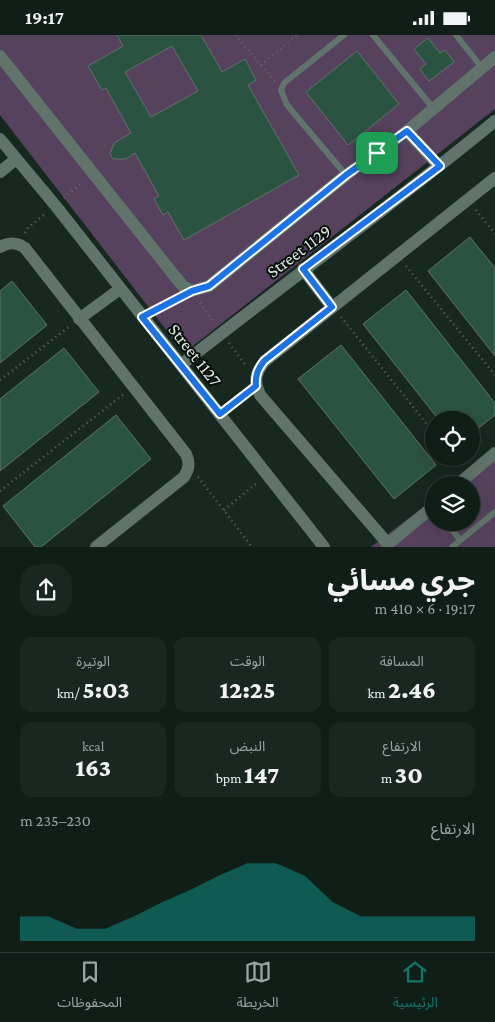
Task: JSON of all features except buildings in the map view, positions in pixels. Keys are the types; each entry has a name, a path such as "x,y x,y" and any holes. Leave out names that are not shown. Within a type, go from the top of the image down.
{"street":[{"path":"0,55 177,279 183,286 192,291 209,286 346,175 407,131 495,57"},
{"name":"Street 1129","path":"181,365 303,269 440,166 495,121"},
{"path":"407,131 440,166"},
{"name":"Street 1127","path":"0,139 55,205 324,547"},
{"path":"0,172 16,159"},
{"path":"425,513 388,545 260,395 255,378 258,369 264,361 495,178"},
{"path":"0,247 12,243 25,248 186,454 189,467 184,477 96,547"},
{"path":"303,269 332,307"},
{"path":"79,319 120,289"},
{"path":"468,476 495,453"}],"lane":[{"path":"344,35 284,83 282,88 283,98 287,105 346,175"},
{"path":"373,35 433,108"},
{"path":"456,35 482,68"},
{"path":"452,547 495,512"},
{"path":"453,531 460,540"}],"path":[{"path":"235,35 282,88"},
{"path":"261,65 298,35"},
{"path":"468,199 495,234"},
{"path":"398,255 495,375"},
{"path":"142,317 192,291"},
{"path":"332,307 425,422"},
{"path":"0,380 79,319"},
{"path":"220,414 256,386"},
{"path":"0,491 133,387"},
{"path":"189,467 252,547"},
{"path":"224,510 267,475"}],"shaded area":[{"path":"0,35 495,35 495,109 184,353 0,115"},
{"path":"495,451 495,547 371,547 425,506 425,531 480,531 480,476 463,476 476,466 480,466 480,463"}],"route":[{"path":"407,131 440,166 303,269 332,307 264,361 258,369 255,378 256,386 220,414 142,317 192,291 209,286 346,175 377,153 407,131"}]}
